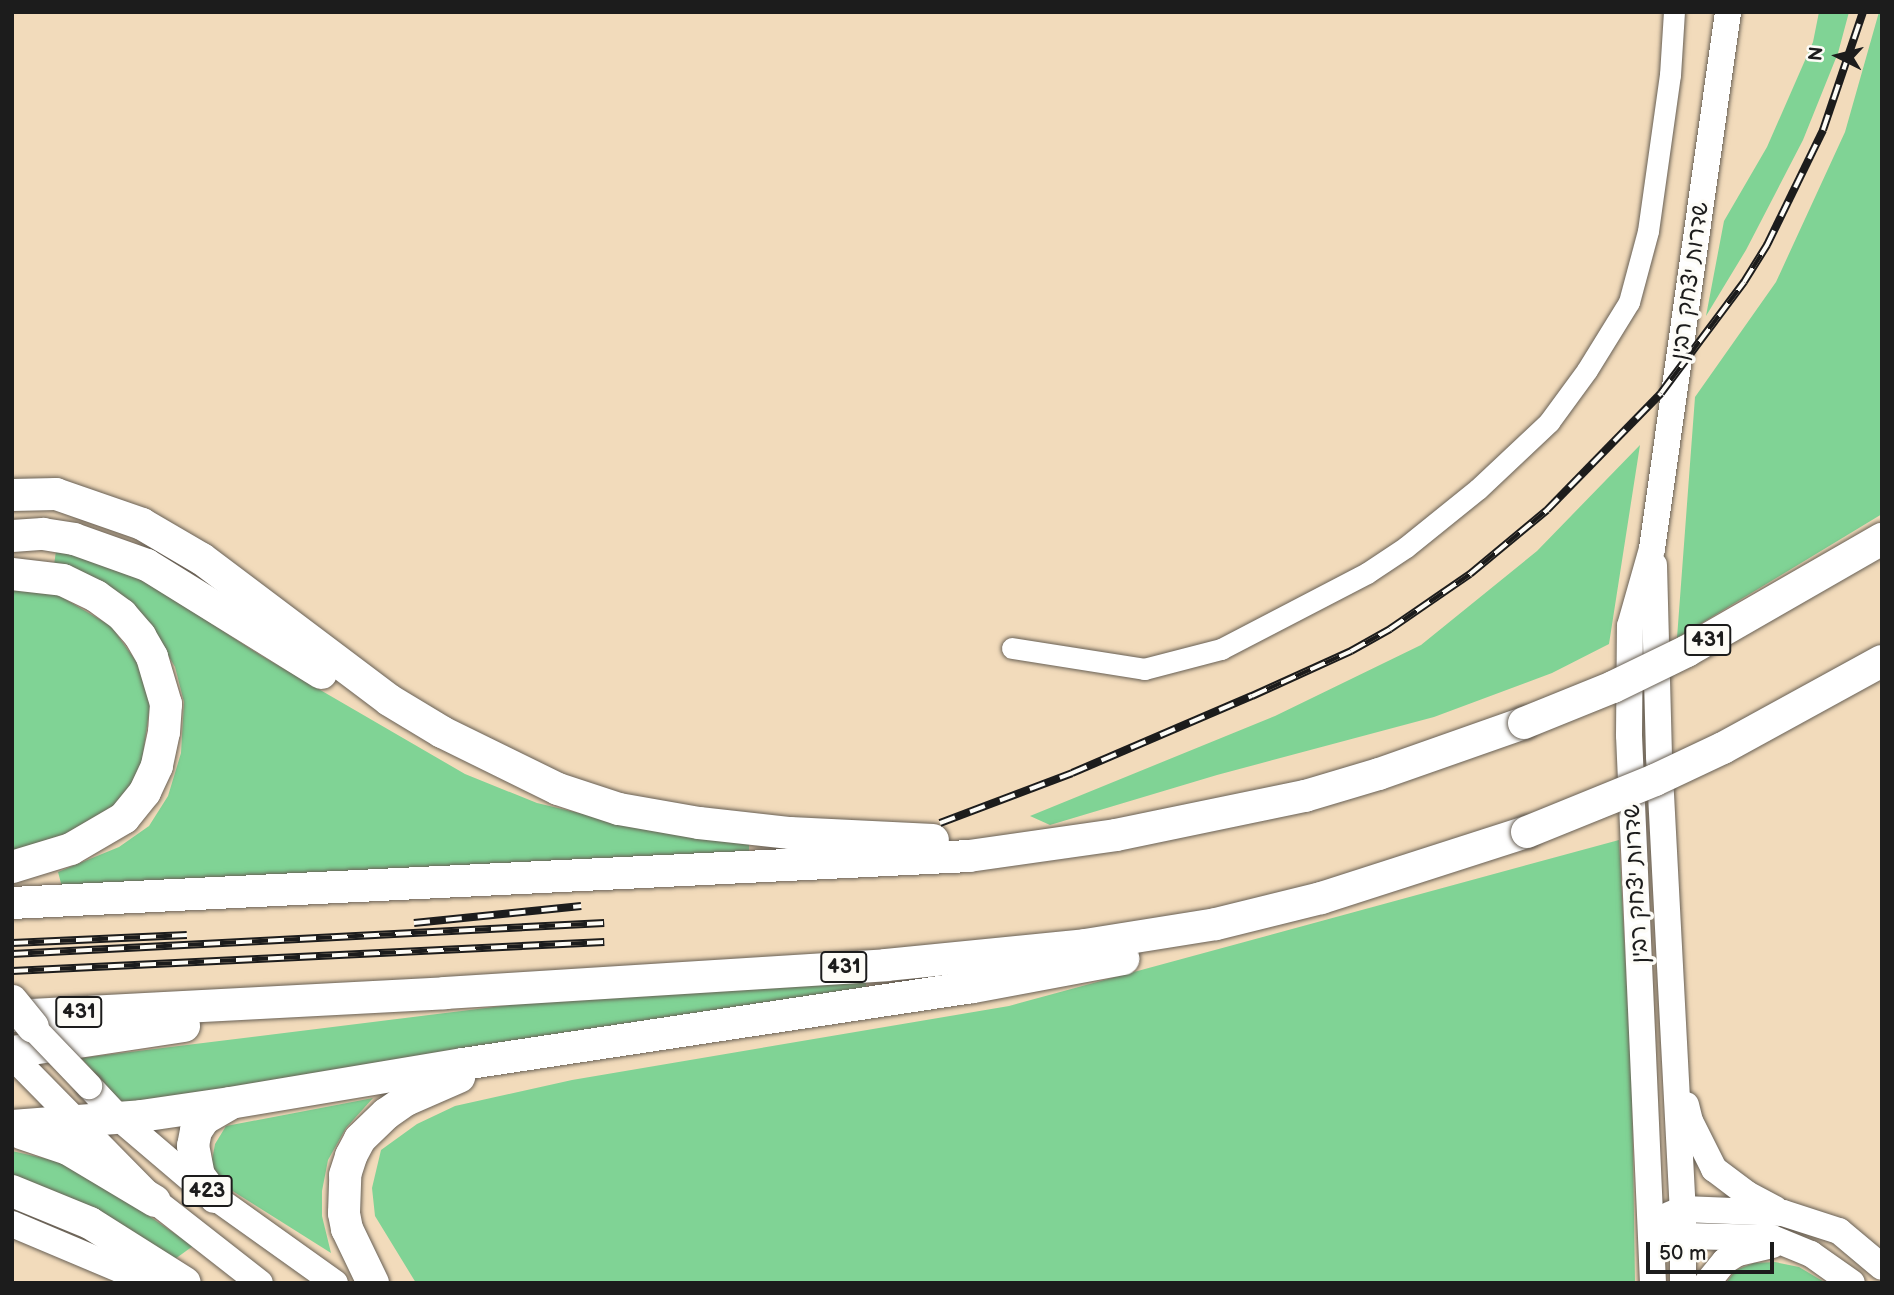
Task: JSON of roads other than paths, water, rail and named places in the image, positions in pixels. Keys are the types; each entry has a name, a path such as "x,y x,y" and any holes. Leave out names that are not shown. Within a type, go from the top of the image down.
{"highway":[{"path":"12,495 56,494 142,524 202,559 389,700 442,732 532,778 618,810 699,823 790,833 1043,846"},
{"path":"12,536 43,534 74,539 147,565 421,733 491,769 533,785 600,803"},
{"name":"431","path":"12,903 129,894 928,858 1043,846 1203,820 1305,796 1379,774 1524,723 1613,687 1687,651 1882,539"},
{"path":"12,574 63,580 96,596 121,615 140,636 152,657 166,704 157,766 145,792 124,818 71,849 12,867"},
{"name":"431","path":"17,1012 445,993 997,955 1150,935 1216,923 1321,898 1527,832 1643,786 1723,748 1882,661"},
{"path":"12,1126 119,1118 230,1103 561,1049 973,987 1119,961 1321,898"},
{"path":"12,1054 155,1029 445,993"},
{"path":"373,1283 347,1229 344,1213 345,1175 360,1139 386,1114 452,1079 561,1049"},
{"path":"215,1197 199,1176 193,1146 196,1131 204,1119 230,1103"},
{"path":"12,1132 44,1138 68,1149 155,1201"},
{"path":"12,1191 90,1223 185,1283"}],"main road":[{"name":"שדרות יצחק רבין","path":"1653,1283 1628,680 1633,608 1652,549 1728,12"},
{"name":"שדרות יצחק רבין","path":"1652,549 1659,756 1683,1209 1683,1283"},
{"name":"423","path":"17,1012 119,1118 215,1197 335,1283"},
{"name":"423","path":"12,1054 74,1122 155,1201 260,1283"},
{"path":"1676,1065 1689,1121 1714,1169 1747,1194 1783,1213 1839,1231 1882,1267"},
{"path":"1651,1223 1683,1209 1783,1213"},
{"path":"1651,1223 1683,1236 1747,1235 1772,1238 1794,1246 1852,1283"},
{"path":"12,1224 152,1283"},
{"path":"1707,1283 1725,1261 1738,1253 1771,1245 1794,1246"}],"street":[{"path":"1012,648 1144,669 1221,649 1300,610 1406,547 1478,489 1549,422 1587,370 1629,302 1648,231 1670,75 1674,12"}],"railway":[{"path":"940,823 1072,773 1351,651 1390,629 1470,574 1547,510 1661,393 1744,282 1767,245 1823,130 1863,12"},
{"path":"414,923 581,906"},
{"path":"12,954 604,923"},
{"path":"12,943 187,935"},
{"path":"12,971 604,942"}]}
